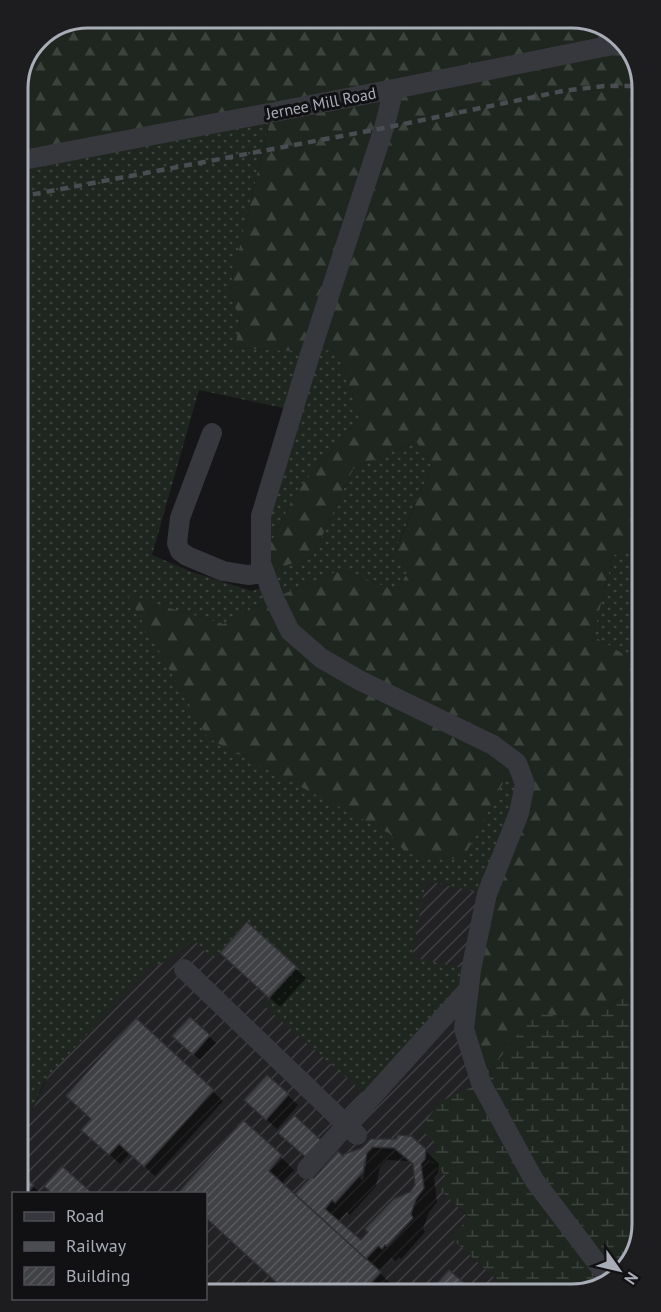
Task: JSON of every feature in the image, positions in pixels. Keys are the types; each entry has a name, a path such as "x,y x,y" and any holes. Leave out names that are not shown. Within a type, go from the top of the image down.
{"street":[{"name":"Jernee Mill Road","path":"29,158 615,46"},
{"path":"394,89 384,128 311,351 261,516 261,563 290,631 321,658 359,680 493,745 517,763 525,784 519,813 487,894 471,970 464,1029 481,1083 534,1180 605,1273"},
{"path":"212,433 180,518 177,543 180,550 187,556 223,571 248,575 265,573"},
{"path":"184,969 352,1130"},
{"path":"307,1169 352,1130 468,990"}],"shaded area":[{"path":"496,869 481,1083 438,1146 446,1176 439,1188 469,1218 452,1238 501,1284 207,1283 207,1192 28,1192 28,1120 115,925"}],"green space":[{"path":"89,28 576,29 599,35 615,46 628,66 631,77 632,543 613,556 593,636 632,659 632,985 595,1020 534,1013 481,1083 464,1029 471,970 525,784 505,779 463,859 428,858 406,853 389,833 208,738 128,596 224,624 274,598 341,570 397,591 409,570 395,552 432,465 416,441 353,469 313,556 265,573 261,563 296,492 360,417 337,350 292,351 235,348 240,320 229,291 272,113 29,159 29,85 33,66 46,46 55,39 66,33"},
{"path":"272,112 229,291 240,320 235,348 292,351 337,350 360,417 296,492 261,563 261,516 293,410 199,390 152,555 192,572 252,591 269,585 265,573 313,556 353,469 416,441 432,465 395,551 409,570 397,591 341,570 274,598 224,624 129,597 389,833 406,853 463,858 505,779 525,784 487,894 426,881 412,957 471,970 468,990 371,1099 263,1005 297,967 248,923 213,960 194,940 167,961 148,968 45,1080 28,1119 29,159"},
{"path":"632,543 632,659 593,636 613,556"},
{"path":"632,985 632,1231 628,1246 615,1266 595,1279 572,1284 501,1284 451,1238 469,1217 438,1188 446,1176 429,1160 438,1146 421,1129 439,1102 481,1083 534,1013 595,1020"}],"building":[{"path":"247,922 297,967 269,998 220,953"},
{"path":"190,1017 210,1035 193,1055 172,1036"},
{"path":"136,1018 214,1090 144,1167 119,1144 109,1155 81,1130 91,1119 66,1096"},
{"path":"267,1075 289,1094 266,1120 244,1100"},
{"path":"294,1115 323,1142 308,1159 278,1133"},
{"path":"243,1120 282,1155 269,1171 381,1272 371,1284 278,1283 207,1219 207,1192 179,1192"},
{"path":"398,1135 411,1136 426,1149 425,1159 421,1164 424,1188 416,1199 411,1214 413,1218 387,1246 385,1245 382,1249 378,1246 366,1259 295,1194 312,1176 314,1178 338,1151 343,1156 362,1148 371,1139 396,1139","holes":["373,1147 394,1148 413,1164 415,1185 410,1192 394,1199 365,1229 368,1232 361,1240 325,1209 332,1200 335,1203 363,1172 367,1153"]},
{"path":"62,1166 91,1192 50,1192 44,1186"},
{"path":"28,1179 34,1185 29,1192 28,1192"},
{"path":"449,1270 465,1284 437,1284"}],"railway":[{"path":"29,195 384,128 563,91 604,86 632,86"}]}
